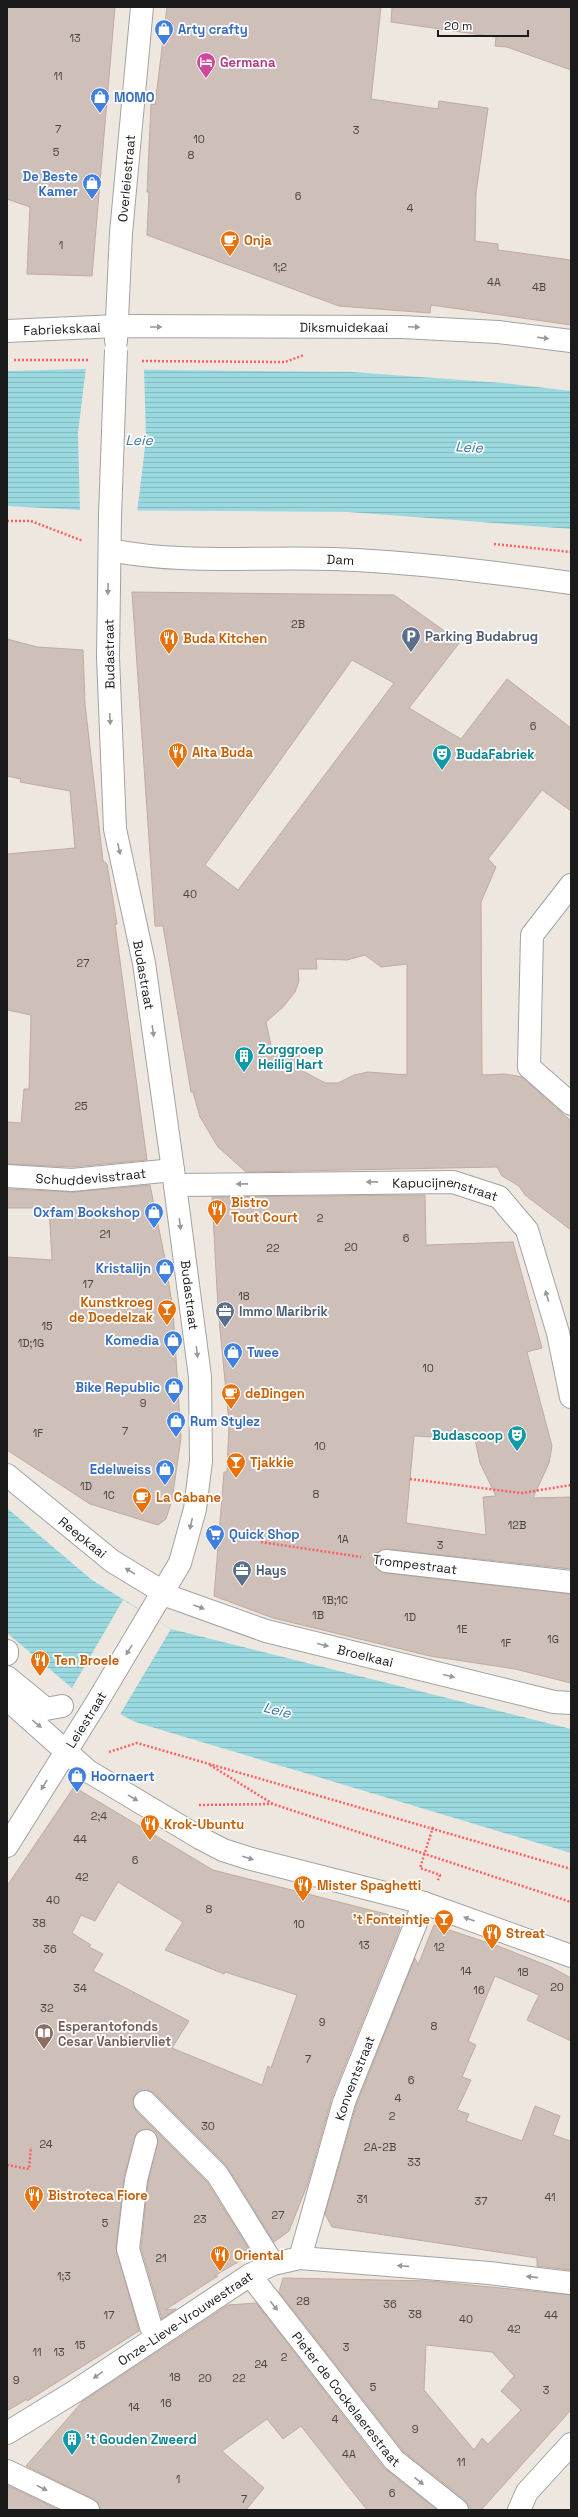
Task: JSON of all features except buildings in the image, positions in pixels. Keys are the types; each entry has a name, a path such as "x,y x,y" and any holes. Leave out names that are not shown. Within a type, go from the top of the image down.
{"street":[{"name":"Overleiestraat","path":"116,350 121,233 142,7"},
{"name":"Fabriekskaai","path":"7,331 117,326"},
{"name":"Diksmuidekaai","path":"117,326 402,327 498,332 571,341"},
{"name":"Budastraat","path":"116,350 110,516 108,657 115,829 144,963 200,1377 201,1461 190,1530 180,1563 163,1592"},
{"name":"Dam","path":"110,550 134,555 218,561 332,559 454,567 571,583"},
{"path":"571,884 532,935 528,1067 571,1104"},
{"name":"Schuddevisstraat","path":"7,1176 72,1180 174,1178"},
{"name":"Kapucijnenstraat","path":"174,1178 453,1182 499,1197 527,1230 564,1329 571,1397"},
{"name":"Reepkaai","path":"7,1475 112,1561 163,1592"},
{"name":"Trompestraat","path":"386,1561 571,1582"},
{"name":"Leiestraat","path":"7,1846 97,1702 163,1592"},
{"name":"Broelkaai","path":"163,1592 266,1631 554,1702 571,1703"},
{"path":"7,1677 46,1709 62,1706"},
{"path":"7,1699 50,1735 66,1752 88,1771 223,1850 248,1858 424,1903 571,1956"},
{"name":"Konventstraat","path":"300,2258 344,2102 424,1903"},
{"path":"145,2102 217,2174 273,2264"},
{"path":"146,2141 136,2180 128,2249 151,2327 156,2335"},
{"name":"Onze-Lieve-Vrouwestraat","path":"7,2433 74,2392 156,2335 250,2275 273,2264 300,2258 489,2273 571,2283"},
{"name":"Pieter de Cockelaerestraat","path":"250,2275 385,2450 404,2469 457,2510"},
{"path":"519,2510 527,2492 571,2444"},
{"path":"7,2471 88,2510"}],"path":[{"path":"140,361 285,362 307,354"},
{"path":"7,360 97,360"},
{"path":"7,521 31,521 110,550"},
{"path":"410,1480 522,1493 571,1485"},
{"name":"Trompestraat","path":"260,1542 386,1561"},
{"path":"88,1771 99,1755 137,1743 433,1827 571,1869"},
{"path":"206,1762 273,1804 424,1855 571,1902"},
{"path":"197,1805 273,1804"},
{"path":"432,1872 420,1868 433,1827"},
{"path":"7,2165 29,2169 32,2147"}],"water":[{"name":"Leie","path":"85,369 352,372 503,383 571,391 571,529 349,512 80,510 7,506 7,371"},
{"path":"7,1508 92,1580 171,1629 571,1729 571,1853 135,1722 72,1688 7,1633"}],"pier":[{"path":"86,367 144,368 146,439 137,513 80,512 78,433"},
{"path":"123,1600 171,1629 119,1716 72,1688"}],"place":[{"name":"Arty crafty","path":"164,46"},
{"name":"Germana","path":"206,79"},
{"name":"MOMO","path":"100,114"},
{"name":"De Beste Kamer","path":"92,200"},
{"name":"Onja","path":"230,257"},
{"name":"Parking Budabrug","path":"411,653"},
{"name":"Buda Kitchen","path":"169,655"},
{"name":"Alta Buda","path":"178,769"},
{"name":"BudaFabriek","path":"442,771"},
{"name":"Zorggroep Heilig Hart","path":"244,1073"},
{"name":"Bistro Tout Court","path":"217,1226"},
{"name":"Oxfam Bookshop","path":"154,1229"},
{"name":"Kristalijn","path":"165,1285"},
{"name":"Kunstkroeg de Doedelzak","path":"167,1326"},
{"name":"Immo Maribrik","path":"225,1328"},
{"name":"Komedia","path":"173,1357"},
{"name":"Twee","path":"233,1369"},
{"name":"Bike Republic","path":"174,1404"},
{"name":"deDingen","path":"231,1410"},
{"name":"Rum Stylez","path":"176,1438"},
{"name":"Budascoop","path":"517,1452"},
{"name":"Tjakkie","path":"236,1479"},
{"name":"Edelweiss","path":"165,1486"},
{"name":"La Cabane","path":"142,1514"},
{"name":"Quick Shop","path":"215,1551"},
{"name":"Hays","path":"242,1587"},
{"name":"Ten Broele","path":"40,1677"},
{"name":"Hoornaert","path":"77,1793"},
{"name":"Krok-Ubuntu","path":"150,1841"},
{"name":"Mister Spaghetti","path":"303,1902"},
{"name":"'t Fonteintje","path":"444,1936"},
{"name":"Streat","path":"492,1950"},
{"name":"Esperantofonds Cesar Vanbiervliet","path":"44,2050"},
{"name":"Bistroteca Fiore","path":"34,2212"},
{"name":"Oriental","path":"220,2272"},
{"name":"'t Gouden Zweerd","path":"72,2456"}]}
